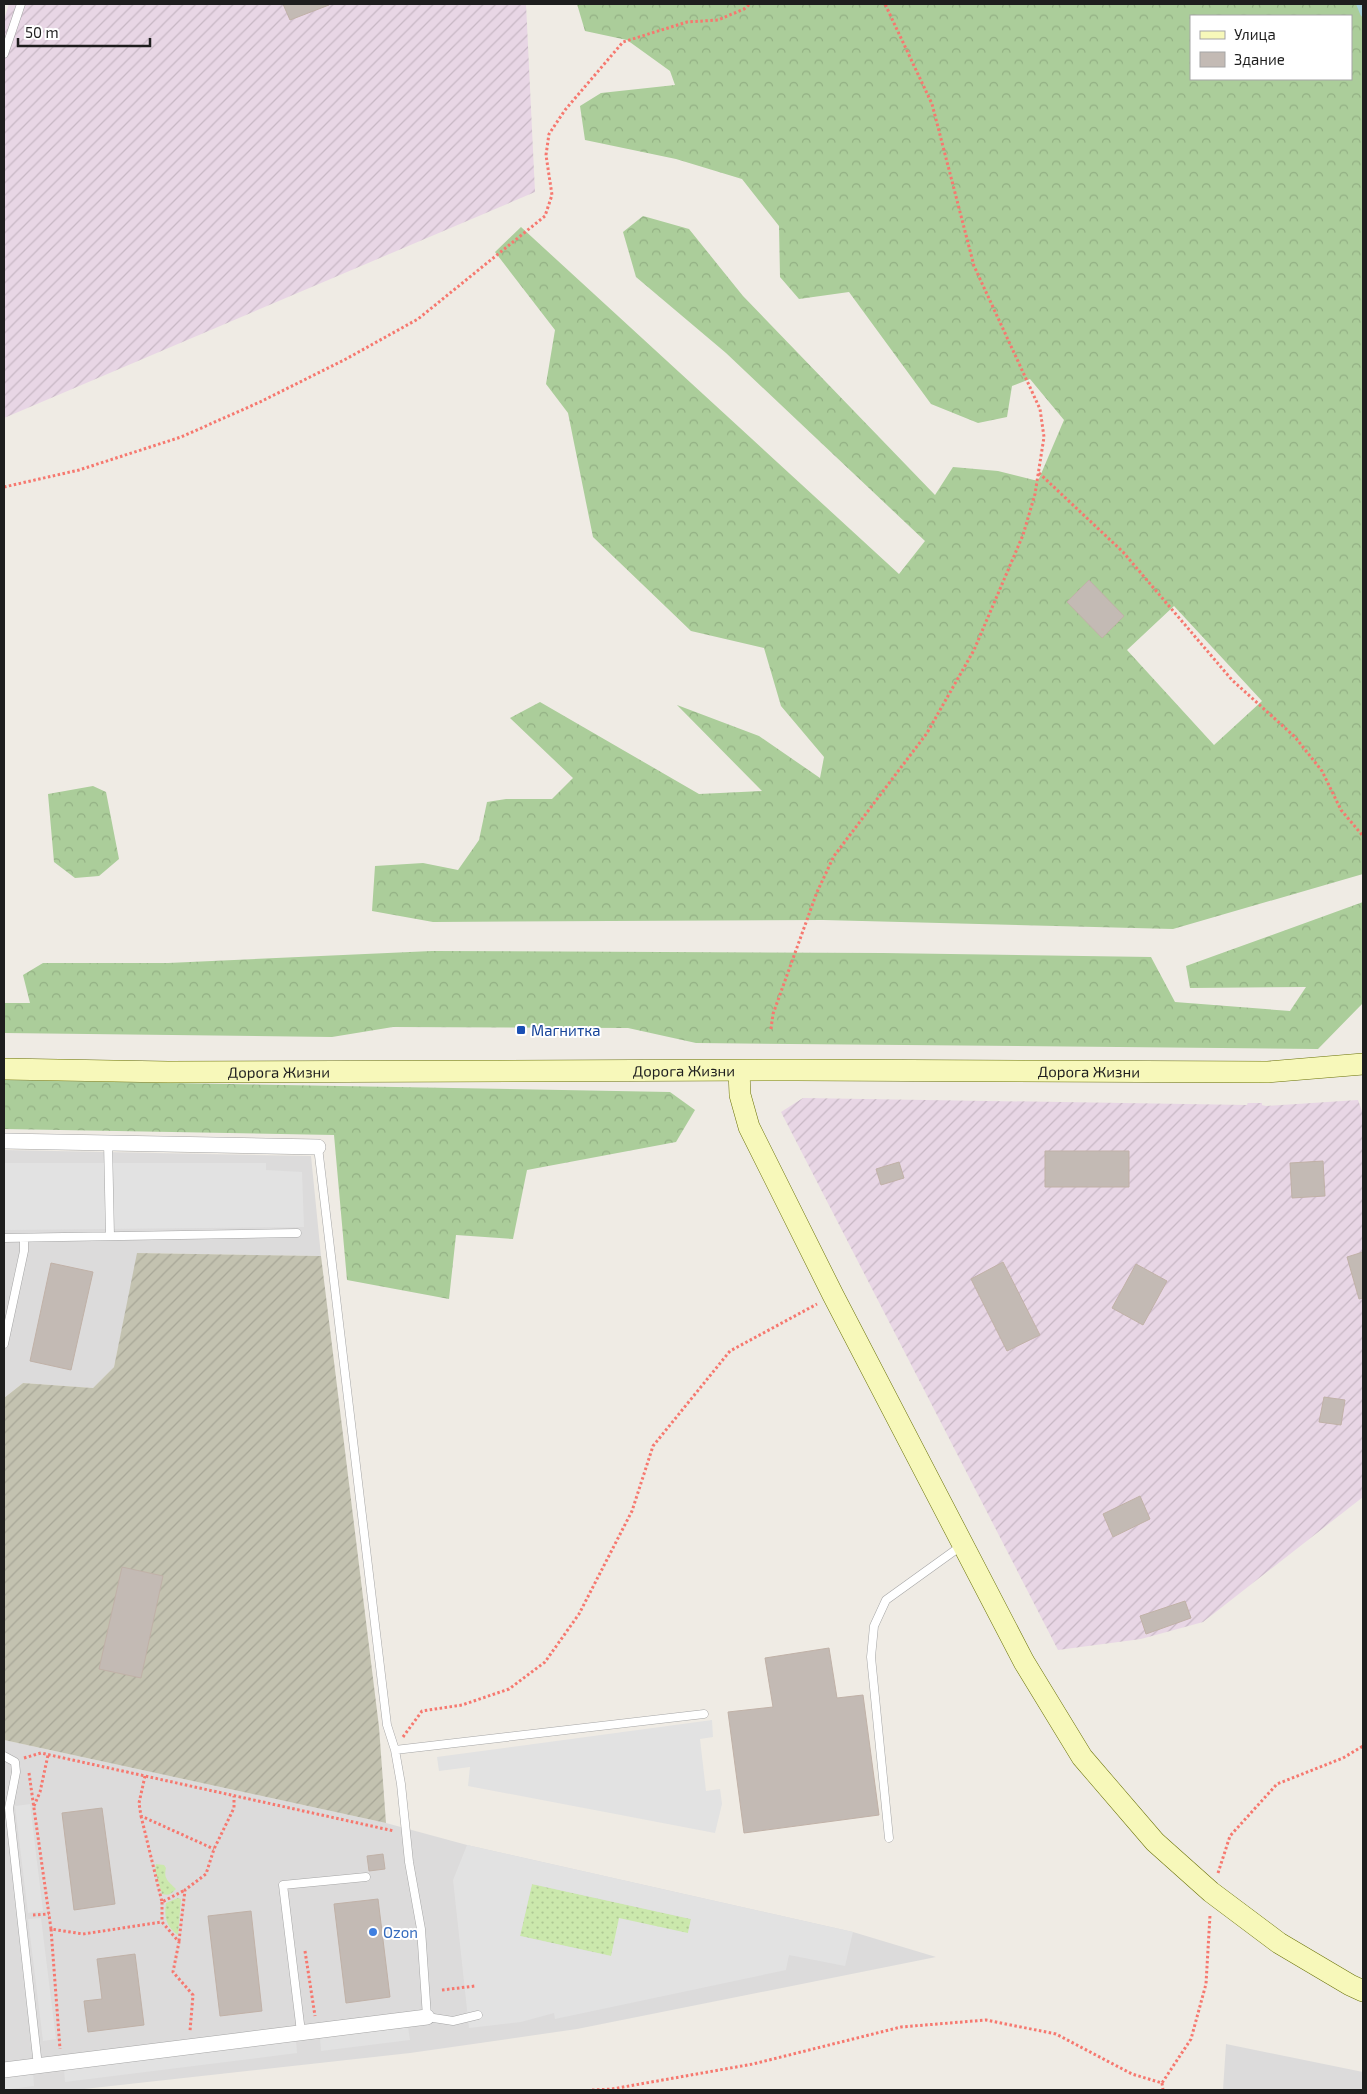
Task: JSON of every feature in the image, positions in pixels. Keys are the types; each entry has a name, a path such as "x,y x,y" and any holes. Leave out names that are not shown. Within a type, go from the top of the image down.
{"main road":[{"name":"Дорога Жизни","path":"4,1069 168,1072 1268,1072 1363,1064"},
{"path":"738,1071 740,1095 749,1127 833,1295 1024,1662 1082,1757 1155,1842 1211,1892 1279,1943 1350,1986 1363,1991"}],"street":[{"path":"4,1141 318,1147"},
{"path":"4,2070 300,2025 427,2017"}],"lane":[{"path":"4,54 21,4"},
{"path":"108,1142 110,1236"},
{"path":"318,1147 387,1725 396,1750 402,1784 409,1862 421,1929 427,2017 453,2021 478,2015"},
{"path":"4,1238 297,1233"},
{"path":"4,1344 24,1252 24,1238"},
{"path":"889,1838 871,1658 874,1626 886,1600 963,1544"},
{"path":"396,1750 704,1714"},
{"path":"4,1756 15,1762 16,1772 9,1808 38,2066"},
{"path":"300,2025 283,1885 366,1877"}],"path":[{"path":"4,487 79,470 181,437 260,402 346,359 418,319 545,216 552,195 546,155 549,134 565,110 622,42 687,22 718,20 744,9 750,4"},
{"path":"771,1029 773,1014 817,892 834,856 927,733 974,650 1023,535 1035,494 1044,437 1040,409 974,266 932,104 885,4"},
{"path":"1039,473 1123,552 1232,680 1295,737 1322,772 1341,810 1363,836"},
{"path":"396,1750 408,1728 422,1711 462,1705 509,1689 545,1662 579,1614 632,1511 654,1446 730,1351 833,1295"},
{"path":"1163,2090 1162,2082 1191,2039 1206,1984 1211,1892 1230,1836 1277,1784 1343,1758 1363,1746"},
{"path":"15,1762 41,1753 397,1831 396,1823"},
{"path":"34,1806 40,1792 48,1755"},
{"path":"27,1757 51,1929 60,2049 69,2048"},
{"path":"145,1776 139,1803 162,1902 162,1922 179,1942"},
{"path":"162,1902 185,1890 206,1874 214,1849 234,1808 234,1796"},
{"path":"141,1816 214,1849"},
{"path":"185,1890 179,1942 173,1972 193,1995 190,2033"},
{"path":"51,1929 83,1934 162,1922"},
{"path":"305,1949 315,2016"},
{"path":"442,1990 475,1986"},
{"path":"300,2025 315,2016 324,2016"},
{"path":"592,2090 612,2089 753,2064 901,2027 986,2020 1056,2034 1132,2074 1162,2082"},
{"path":"181,2034 199,2032"}],"shaded area":[{"path":"9,4 526,4 535,192 4,418 4,20"},
{"path":"803,1098 1247,1105 1248,1103 1262,1103 1262,1105 1266,1106 1358,1100 1363,1114 1363,1497 1203,1622 1141,1639 1058,1650 781,1112"},
{"path":"4,1150 311,1156 321,1256 138,1253 114,1367 93,1388 23,1383 4,1398"},
{"path":"4,1163 266,1163 266,1170 302,1172 304,1227 4,1230"},
{"path":"137,1253 321,1256 379,1727 386,1823 4,1740 4,1398 23,1383 93,1388 114,1367"},
{"path":"712,1720 713,1737 700,1739 706,1791 720,1789 722,1804 715,1833 468,1786 470,1767 439,1771 437,1757"},
{"path":"4,1740 386,1823 467,1845 853,1932 936,1957 577,2029 410,2053 75,2090 4,2090"},
{"path":"30,1804 43,1911 28,1913 15,1806"},
{"path":"467,1845 853,1932 845,1966 789,1955 786,1970 555,2019 554,2013 521,2022 469,2028 453,1880","holes":["532,1884 691,1919 688,1933 619,1918 611,1956 520,1936"]},
{"path":"41,1918 56,2039 43,2041 28,1919"},
{"path":"408,2027 410,2040 321,2051 320,2038"},
{"path":"296,2040 297,2053 65,2082 64,2069"},
{"path":"1226,2044 1363,2072 1363,2090 1223,2090"},
{"path":"33,2072 34,2086 4,2090 4,2075"}],"green space":[{"path":"577,4 1363,4 1363,874 1173,929 823,920 433,922 372,911 375,866 423,863 458,870 479,840 487,802 506,799 552,799 573,778 510,718 540,702 699,794 762,791 677,705 759,736 820,778 824,757 781,706 764,648 691,631 593,537 568,413 546,384 555,330 495,252 521,227 899,574 925,541 726,353 636,277 623,232 643,216 689,229 743,296 935,495 953,467 998,471 1038,481 1064,420 1030,379 1012,386 1007,417 978,423 931,404 849,292 799,299 780,277 779,226 742,179 676,159 585,140 580,106 601,93 675,85 670,71 627,40 585,31","holes":["1174,606 1262,701 1214,745 1127,650"]},
{"path":"93,786 106,792 119,859 99,876 75,878 54,862 48,794"},
{"path":"1363,902 1363,1003 1318,1049 696,1043 628,1028 393,1027 332,1037 4,1033 4,1003 30,1003 23,975 43,963 168,963 432,951 883,953 1151,957 1175,1002 1290,1011 1306,987 1190,988 1186,966"},
{"path":"4,1080 670,1092 695,1110 676,1142 527,1170 513,1239 456,1235 449,1299 347,1280 334,1135 4,1129"},
{"path":"156,1864 164,1865 166,1868 166,1878 176,1889 170,1894 162,1894 155,1870"},
{"path":"532,1884 691,1919 688,1933 611,1956 520,1936"},
{"path":"178,1898 181,1899 178,1935 168,1925 165,1913 166,1903"}],"building":[{"path":"283,4 329,4 329,5 290,20"},
{"path":"1089,580 1124,616 1102,638 1067,602"},
{"path":"1045,1151 1129,1151 1129,1187 1045,1187"},
{"path":"1323,1161 1325,1196 1292,1198 1290,1163"},
{"path":"899,1162 904,1178 881,1185 876,1169"},
{"path":"1363,1252 1363,1298 1359,1299 1347,1257"},
{"path":"1003,1262 1040,1335 1007,1351 971,1279"},
{"path":"51,1263 93,1272 71,1370 30,1361"},
{"path":"1136,1264 1167,1281 1143,1325 1112,1308"},
{"path":"1324,1397 1345,1400 1341,1425 1319,1422"},
{"path":"1140,1496 1150,1519 1113,1537 1103,1514"},
{"path":"122,1567 163,1576 141,1678 99,1669"},
{"path":"1185,1601 1191,1618 1146,1634 1140,1616"},
{"path":"829,1648 837,1698 863,1695 879,1815 744,1833 728,1712 773,1707 765,1658"},
{"path":"102,1808 115,1904 74,1910 62,1813"},
{"path":"383,1854 385,1869 369,1871 367,1856"},
{"path":"378,1899 390,1997 346,2003 334,1904"},
{"path":"251,1911 262,2011 220,2016 208,1916"},
{"path":"135,1954 144,2025 88,2032 84,2001 102,1999 97,1959"}],"waterway":[{"path":"1359,4 1363,14"}],"place":[{"name":"Магнитка","path":"521,1030"},
{"name":"Ozon","path":"373,1932"}]}
